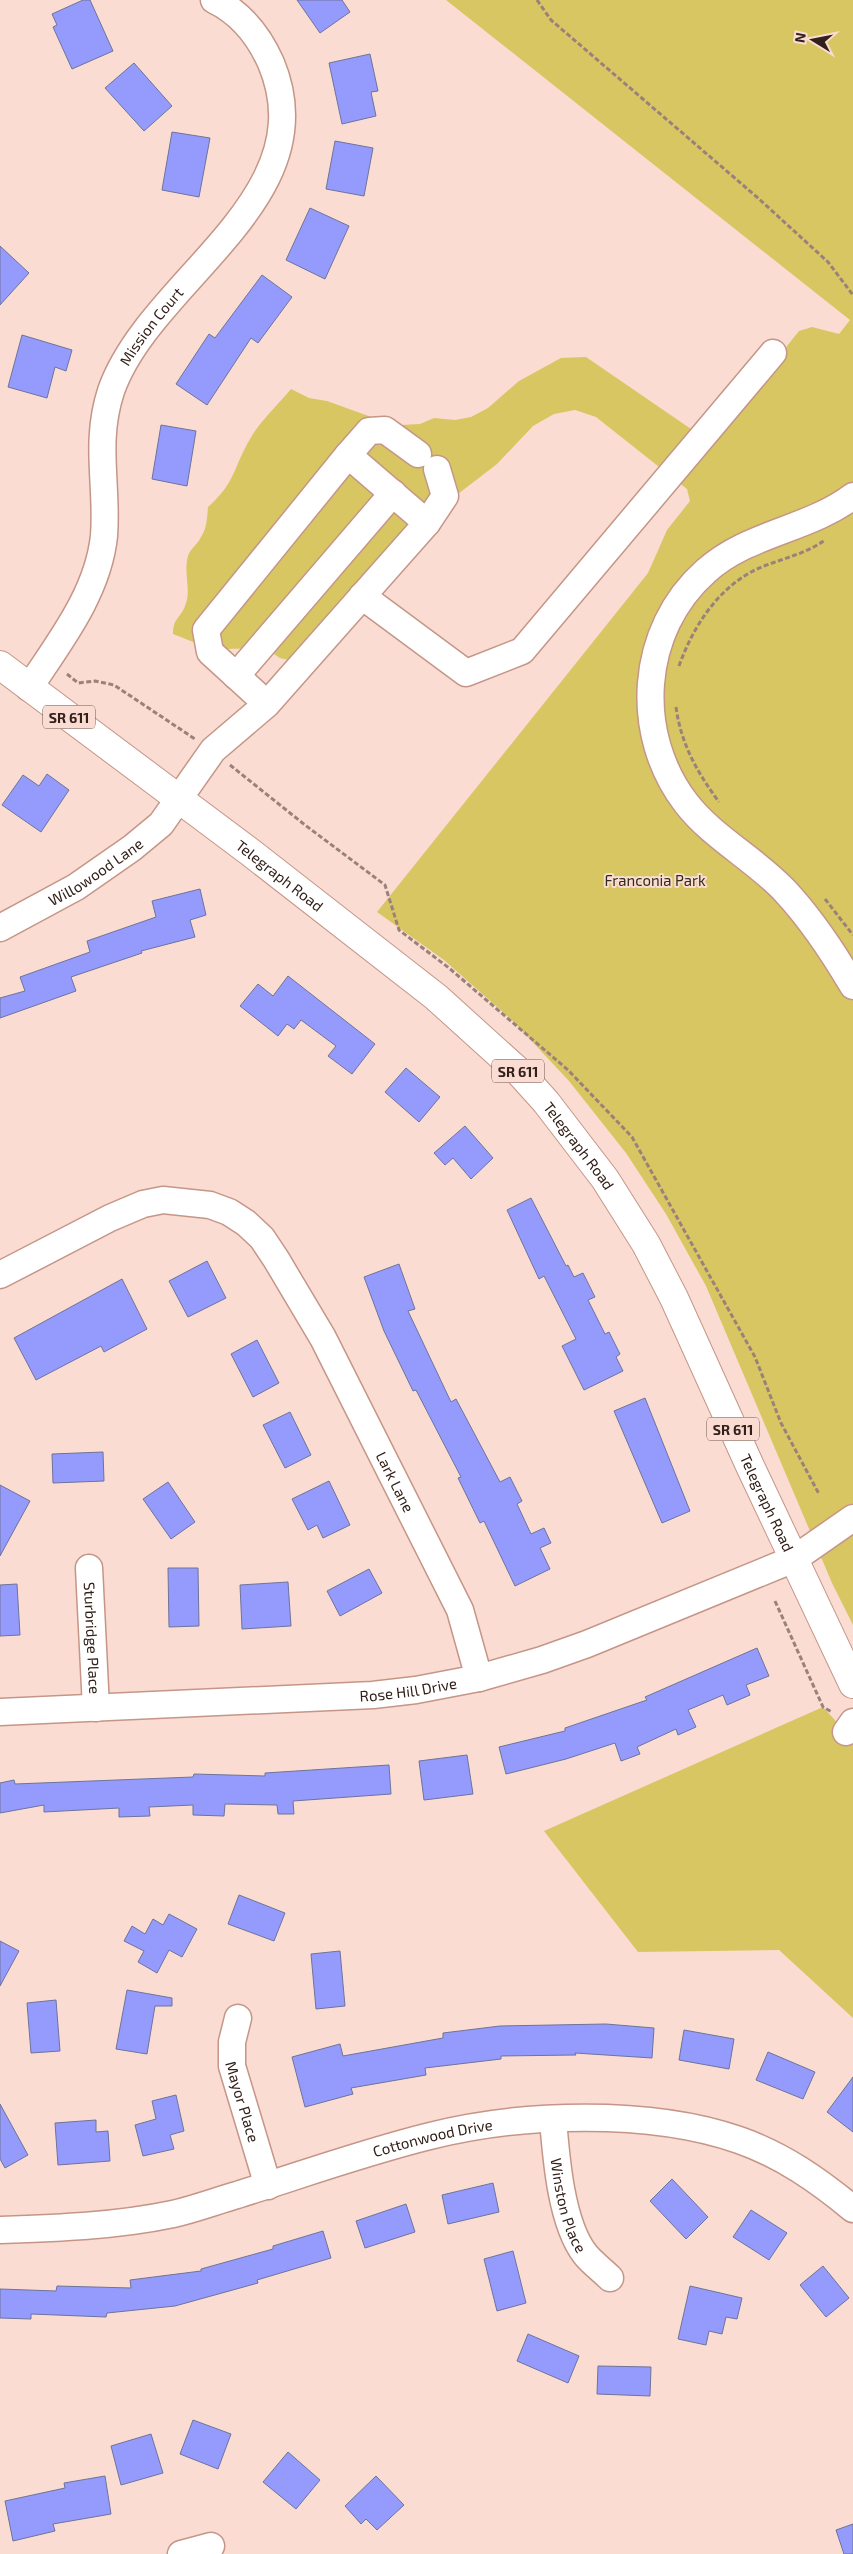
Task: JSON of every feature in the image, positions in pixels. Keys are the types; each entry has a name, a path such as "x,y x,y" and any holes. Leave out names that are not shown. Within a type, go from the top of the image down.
{"main road":[{"name":"Telegraph Road","path":"0,665 180,799 436,997 512,1066 546,1102 605,1179 646,1244 674,1298 853,1684"}],"street":[{"name":"Mission Court","path":"29,688 84,600 96,570 103,538 105,512 100,447 104,418 112,390 125,364 153,322 249,208 265,184 278,151 282,120 280,98 271,63 251,29 233,11 214,0"},
{"path":"362,596 466,673 522,651 773,353"},
{"name":"Willowood Lane","path":"0,928 76,888 132,848 161,824 213,750 267,704 427,523 445,496 428,461 385,430 369,431 348,455"},
{"path":"267,704 210,652 206,630 348,455 427,523"},
{"path":"236,676 393,493"},
{"path":"853,496 807,522 742,547 706,571 686,592 662,632 653,664 650,700 653,732 661,760 672,783 706,826 756,864 784,890 829,946 853,986"},
{"name":"Lark Lane","path":"0,1275 110,1218 142,1204 163,1200 210,1205 229,1212 246,1223 262,1238 297,1290 323,1338 460,1610 479,1678"},
{"name":"Rose Hill Drive","path":"0,1712 373,1695 416,1690 479,1678 542,1660 587,1644 794,1559 853,1518"},
{"name":"Sturbridge Place","path":"89,1568 96,1708"},
{"name":"Mayor Place","path":"238,2018 232,2042 232,2066 268,2186"},
{"name":"Cottonwood Drive","path":"0,2230 129,2222 176,2213 430,2136 481,2126 552,2119 648,2121 698,2128 739,2140 782,2159 822,2183 853,2209"},
{"name":"Winston Place","path":"552,2119 557,2172 572,2229 585,2254 610,2278"},
{"path":"181,2554 211,2546"}],"path":[{"path":"538,0 551,20 681,130 828,262 853,296"},
{"path":"678,669 688,642 700,620 719,596 762,566 810,549 832,535"},
{"path":"676,704 685,747 699,775 721,805"},
{"path":"823,897 853,935"},
{"path":"775,1601 823,1707 850,1725"}],"green space":[{"name":"Franconia Park","path":"446,0 853,0 853,1625 832,1583 706,1286 666,1214 626,1153 569,1081 513,1021 444,960 377,912 648,573 667,530 690,501 687,489 596,417 575,410 554,414 533,426 497,464 385,550 377,566 296,662 280,658 265,648 225,649 206,647 173,634 175,622 187,600 186,569 188,556 200,540 206,523 208,507 229,482 254,432 291,389 309,398 327,401 374,418 401,425 420,424 434,418 455,420 471,417 488,408 519,381 561,358 586,357 710,442 799,331 812,327 839,334 850,320"},
{"path":"823,1707 853,1740 853,2018 779,1950 638,1952 544,1831"}],"building":[{"path":"83,0 90,0 113,51 72,69 53,27 57,25 52,14"},
{"path":"297,0 342,0 350,12 320,33"},
{"path":"370,54 378,91 371,92 376,116 342,124 329,63"},
{"path":"134,63 172,106 144,131 105,88"},
{"path":"172,132 210,138 199,197 162,190"},
{"path":"335,141 373,148 364,196 326,189"},
{"path":"310,208 349,226 325,279 286,260"},
{"path":"0,246 29,273 0,305"},
{"path":"262,275 292,297 258,343 251,338 207,405 176,384 209,334 215,338"},
{"path":"22,335 72,350 66,371 55,367 47,398 8,387"},
{"path":"161,425 196,431 187,486 152,479"},
{"path":"47,774 69,790 41,832 2,805 23,775 39,786"},
{"path":"200,889 206,915 190,920 195,937 141,951 142,953 71,977 76,991 0,1018 0,998 25,991 20,977 90,952 87,941 156,917 152,901"},
{"path":"288,976 375,1044 352,1074 328,1056 336,1046 301,1020 294,1029 287,1024 278,1036 240,1006 258,984 273,996"},
{"path":"406,1068 440,1097 419,1122 385,1092"},
{"path":"465,1126 493,1158 471,1179 453,1158 445,1165 434,1153"},
{"path":"531,1198 566,1266 568,1265 574,1277 583,1273 595,1297 588,1300 605,1334 609,1332 620,1354 616,1357 623,1371 584,1390 562,1346 576,1339 544,1276 539,1279 507,1210"},
{"path":"207,1261 226,1298 188,1317 169,1281"},
{"path":"399,1264 415,1309 408,1311 451,1402 456,1399 500,1482 510,1477 522,1501 517,1504 531,1534 544,1528 551,1543 540,1548 550,1569 515,1586 484,1521 480,1523 458,1478 461,1477 416,1390 413,1391 384,1331 364,1277"},
{"path":"122,1279 147,1329 104,1352 101,1346 36,1380 14,1338"},
{"path":"257,1340 279,1383 253,1397 231,1354"},
{"path":"645,1398 690,1511 662,1523 614,1411"},
{"path":"290,1412 311,1455 285,1468 263,1425"},
{"path":"103,1452 104,1481 53,1483 52,1454"},
{"path":"329,1481 350,1525 323,1538 317,1525 308,1530 292,1499"},
{"path":"168,1482 195,1522 171,1539 143,1499"},
{"path":"0,1485 30,1501 0,1556"},
{"path":"168,1568 198,1568 199,1626 169,1627"},
{"path":"369,1569 382,1593 340,1616 327,1591"},
{"path":"288,1582 291,1626 242,1629 240,1585"},
{"path":"17,1584 20,1635 0,1636 0,1585"},
{"path":"757,1648 769,1676 746,1685 750,1695 727,1705 723,1695 688,1710 696,1727 678,1735 676,1729 637,1747 640,1754 621,1761 615,1743 566,1759 506,1774 499,1747 565,1731 565,1728 647,1700 645,1697"},
{"path":"467,1755 473,1794 424,1800 419,1761"},
{"path":"389,1765 391,1794 293,1801 294,1814 278,1814 277,1805 225,1804 224,1816 193,1815 193,1805 149,1807 150,1816 119,1817 119,1808 44,1812 44,1805 0,1813 0,1783 14,1780 15,1784 193,1777 194,1774 265,1776 265,1773"},
{"path":"239,1895 285,1913 274,1941 228,1924"},
{"path":"169,1914 197,1929 182,1957 169,1950 157,1973 138,1962 144,1951 124,1941 132,1926 145,1934 153,1919 163,1925"},
{"path":"0,1941 19,1951 0,1986"},
{"path":"340,1951 345,2006 316,2009 311,1954"},
{"path":"127,1990 172,1998 172,2006 155,2006 147,2054 116,2049"},
{"path":"56,2000 60,2051 31,2053 27,2003"},
{"path":"606,2024 654,2028 652,2058 575,2053 576,2055 501,2056 501,2059 425,2068 426,2075 351,2088 353,2094 305,2107 292,2057 340,2044 343,2056 443,2038 443,2033 500,2026"},
{"path":"684,2030 734,2039 729,2069 679,2060"},
{"path":"768,2052 815,2072 803,2099 756,2080"},
{"path":"853,2077 853,2132 827,2112"},
{"path":"176,2095 184,2131 170,2135 174,2149 143,2156 135,2125 156,2119 152,2101"},
{"path":"0,2104 28,2155 5,2168 0,2159"},
{"path":"96,2120 96,2132 108,2131 110,2161 58,2165 55,2123"},
{"path":"672,2179 708,2217 686,2239 650,2201"},
{"path":"493,2183 499,2212 448,2224 442,2195"},
{"path":"406,2204 415,2232 365,2248 356,2221"},
{"path":"751,2210 787,2233 769,2260 733,2237"},
{"path":"323,2231 331,2258 257,2280 258,2283 175,2306 107,2313 106,2317 31,2314 31,2319 0,2318 0,2289 56,2291 57,2286 131,2288 130,2280 201,2271 201,2269 273,2249 273,2246"},
{"path":"513,2251 526,2303 497,2311 484,2259"},
{"path":"823,2266 849,2298 826,2317 800,2285"},
{"path":"690,2286 742,2298 737,2319 726,2317 722,2334 709,2331 706,2345 678,2339"},
{"path":"528,2334 579,2356 568,2383 517,2361"},
{"path":"598,2366 651,2367 650,2396 597,2394"},
{"path":"193,2420 231,2434 218,2469 180,2454"},
{"path":"151,2434 163,2473 121,2485 111,2446"},
{"path":"288,2452 320,2480 296,2509 263,2482"},
{"path":"105,2476 111,2514 53,2524 55,2531 13,2541 5,2501 65,2488 64,2483"},
{"path":"376,2476 404,2505 377,2530 366,2519 361,2524 345,2506"},
{"path":"853,2524 853,2554 844,2554 836,2530"}]}
